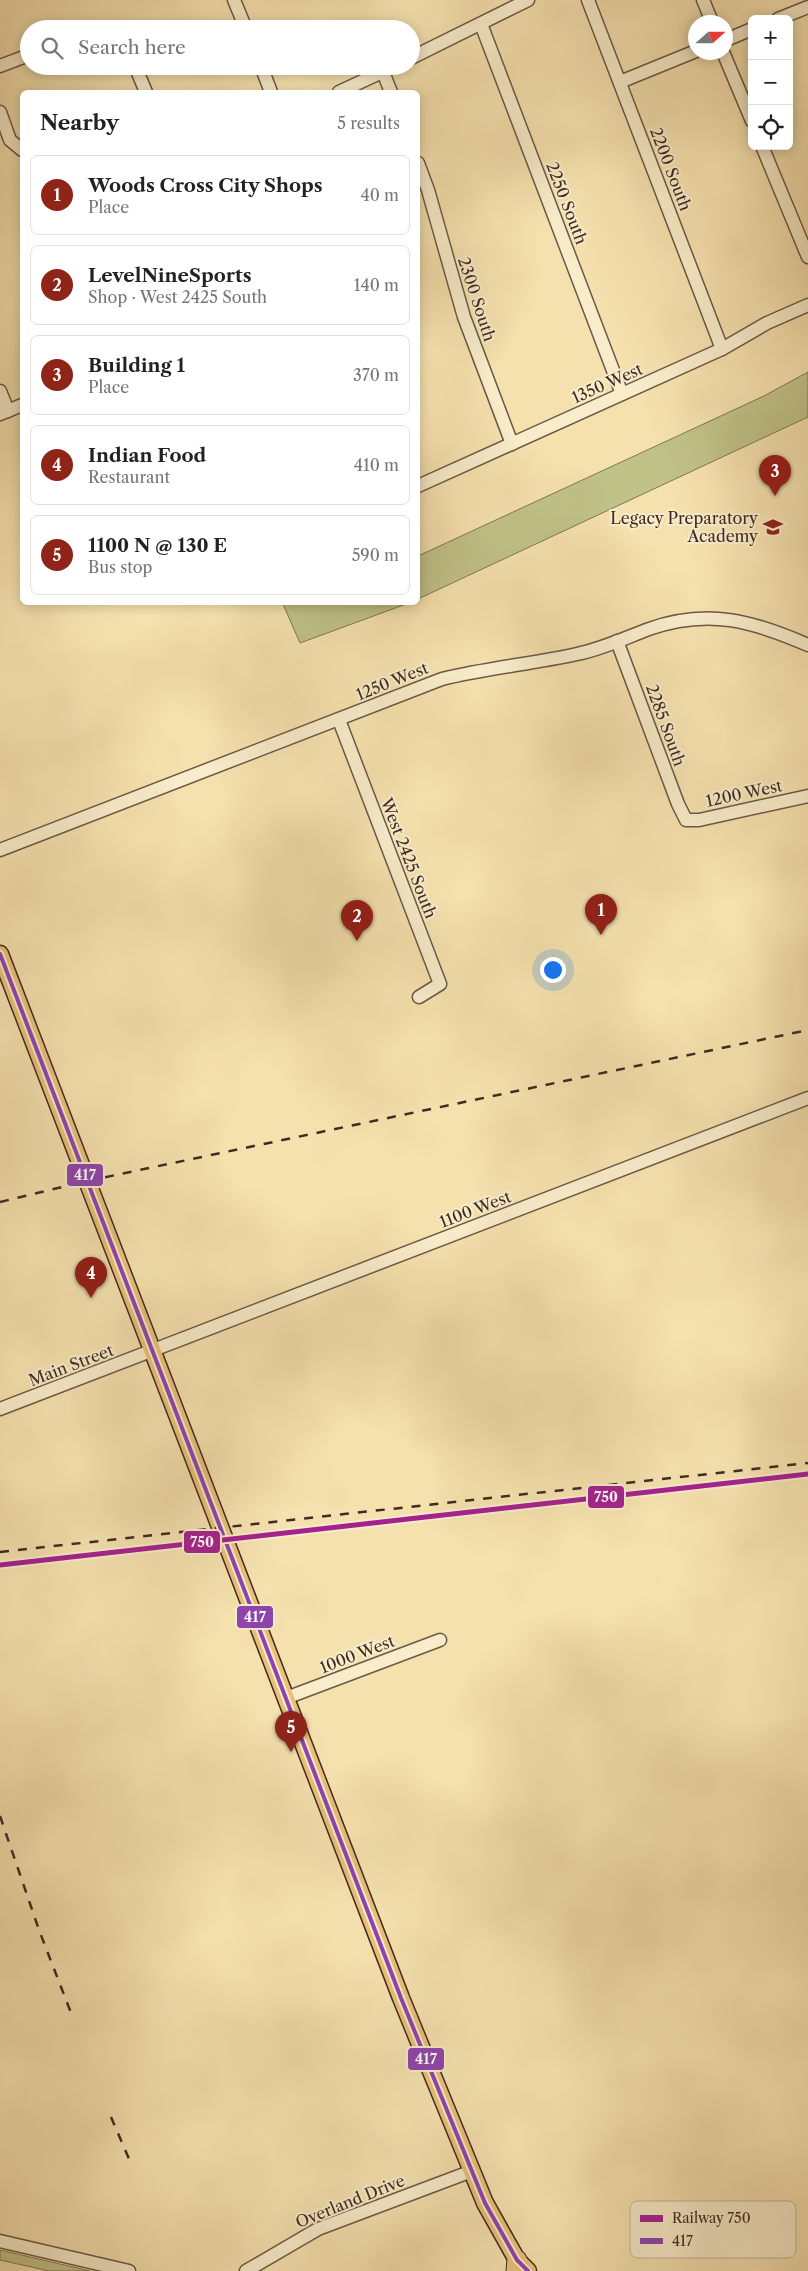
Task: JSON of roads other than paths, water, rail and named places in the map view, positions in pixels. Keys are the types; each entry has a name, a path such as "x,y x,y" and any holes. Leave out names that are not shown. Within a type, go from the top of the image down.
{"main road":[{"path":"0,954 395,1983 492,2217 521,2268"}],"street":[{"path":"234,0 242,20"},
{"path":"420,54 528,0"},
{"name":"2200 South","path":"588,0 722,349"},
{"path":"703,0 709,15"},
{"path":"788,15 808,7"},
{"name":"2250 South","path":"481,24 622,394"},
{"path":"733,37 748,31"},
{"path":"620,82 688,54"},
{"path":"0,66 20,58"},
{"path":"726,60 748,111"},
{"path":"139,75 145,90"},
{"path":"264,75 270,90"},
{"path":"343,90 376,75"},
{"path":"390,75 391,90"},
{"path":"0,112 10,140 20,148"},
{"path":"764,150 808,257"},
{"name":"2300 South","path":"420,168 428,190 464,317 512,444"},
{"name":"1350 West","path":"420,485 722,349 767,323 808,305"},
{"path":"0,391 4,412 20,406"},
{"name":"1250 West","path":"0,850 442,679 480,670 579,654 668,624 716,618 759,625 808,645"},
{"name":"2285 South","path":"617,642 678,804 686,820"},
{"name":"West 2425 South","path":"339,720 440,984 419,997"},
{"name":"1200 West","path":"686,820 699,820 808,796"},
{"name":"1100 West","path":"153,1350 808,1098"},
{"name":"Main Street","path":"0,1409 153,1350"},
{"name":"1000 West","path":"286,1698 440,1640"},
{"name":"Overland Drive","path":"246,2271 318,2228 472,2171"},
{"path":"0,2241 129,2271"}],"railway":[{"path":"0,1202 87,1181 808,1030"},
{"path":"0,1552 808,1463"},
{"path":"0,1816 39,1930 73,2018"},
{"path":"111,2117 129,2159"}],"rail line":[{"name":"750","path":"0,1565 808,1474"}],"place":[{"name":"Building 1","path":"775,496"},
{"name":"Legacy Preparatory Academy","path":"773,527"},
{"name":"Woods Cross City Shops","path":"601,935"},
{"name":"LevelNineSports","path":"357,941"},
{"name":"Indian Food","path":"91,1298"},
{"name":"1100 N @ 130 E","path":"291,1752"}]}
